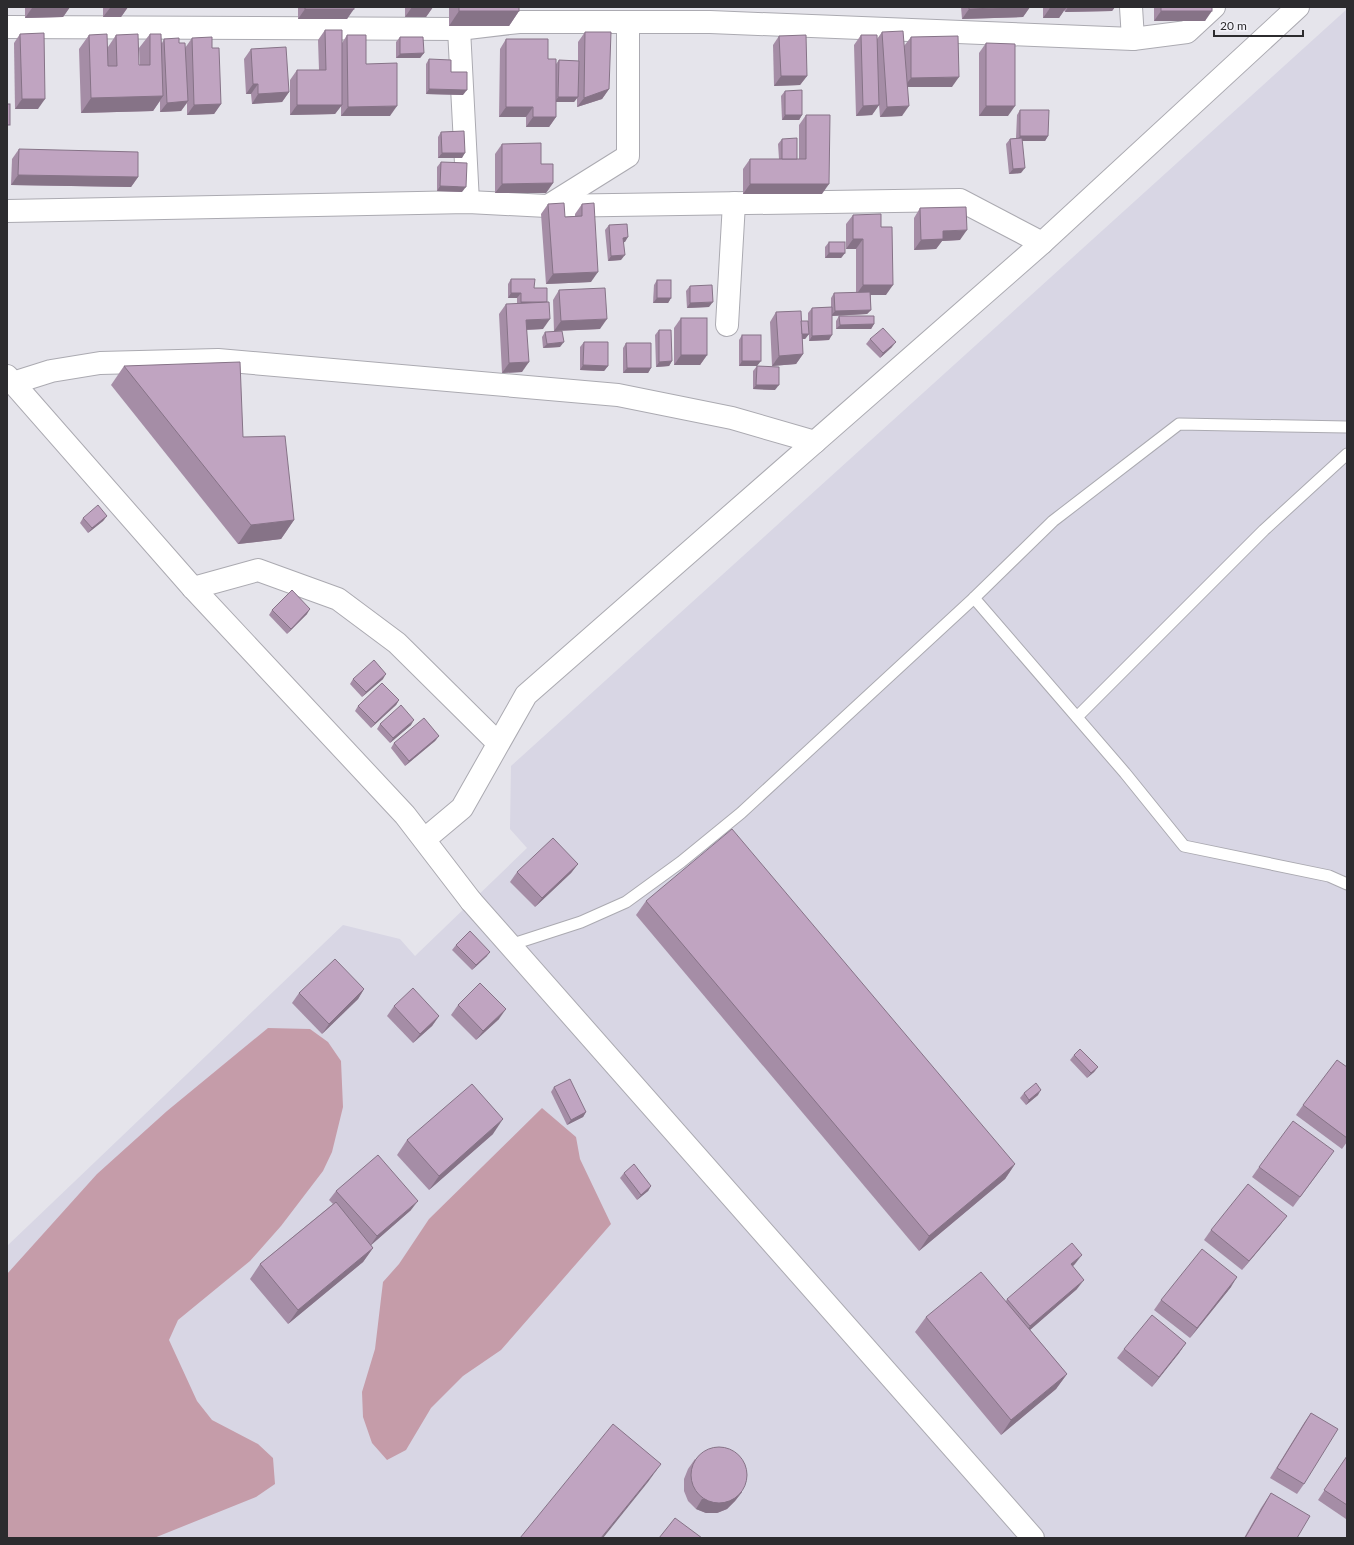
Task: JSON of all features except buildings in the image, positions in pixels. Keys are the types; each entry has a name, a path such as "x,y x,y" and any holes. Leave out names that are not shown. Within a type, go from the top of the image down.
{"street":[{"path":"1131,7 1133,40"},
{"path":"7,27 459,30 519,22 628,23 710,15 1133,40 1187,32 1214,7"},
{"path":"425,839 462,808 526,695 1042,243 1298,7"},
{"path":"547,206 628,156 628,23"},
{"path":"459,30 468,202"},
{"path":"7,211 468,202 547,206 960,200 1042,243"},
{"path":"727,325 734,203"},
{"path":"10,379 100,363 218,360 618,395 732,418 815,442"},
{"path":"10,379 193,588 405,815 425,839 471,901 1032,1538"},
{"path":"193,588 258,570 338,599 397,643 498,743"}],"lane":[{"path":"510,945 581,922 626,902 681,862 741,813 974,598 1053,521 1179,424 1347,426"},
{"path":"1077,717 1264,530 1347,454"},
{"path":"974,598 1077,717 1184,846 1329,876 1347,884"}],"shaded area":[{"path":"1347,9 1347,1538 7,1538 7,1246 343,925 400,939 415,956 527,848 510,829 511,766"},
{"path":"268,1028 310,1029 328,1042 341,1061 343,1107 332,1152 323,1171 281,1226 250,1261 178,1320 169,1340 197,1401 212,1420 258,1444 273,1458 275,1484 256,1497 154,1538 7,1538 7,1274 97,1174 167,1111"},
{"path":"542,1108 576,1137 580,1159 611,1224 501,1350 463,1376 431,1408 406,1450 387,1460 372,1443 363,1417 362,1392 375,1349 383,1282 399,1264 429,1219"}]}
